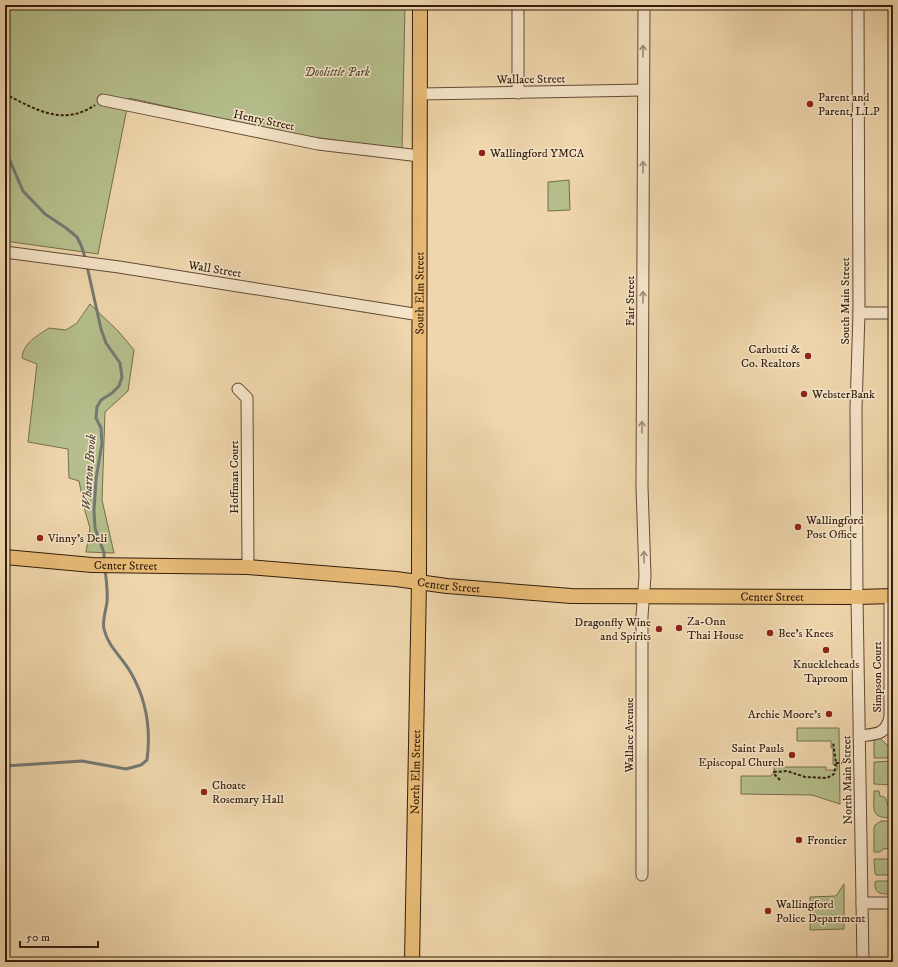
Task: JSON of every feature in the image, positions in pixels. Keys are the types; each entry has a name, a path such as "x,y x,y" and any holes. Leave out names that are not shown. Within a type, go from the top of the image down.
{"main road":[{"name":"South Elm Street","path":"419,582 420,5"},
{"name":"Center Street","path":"5,557 115,566 248,567 557,595 891,596"},
{"name":"North Elm Street","path":"412,962 419,582"}],"street":[{"path":"518,5 518,93"},
{"name":"Fair Street","path":"644,5 642,487 645,576 644,596"},
{"name":"South Main Street","path":"857,597 856,419 859,313 858,5"},
{"name":"Wallace Street","path":"420,94 643,90"},
{"name":"Henry Street","path":"103,100 318,144 420,156"},
{"name":"Wall Street","path":"5,252 77,261 420,315"},
{"path":"859,313 893,313"},
{"name":"Hoffman Court","path":"238,389 247,398 248,567"},
{"name":"Wallace Avenue","path":"642,875 642,630 644,596"},
{"name":"Simpson Court","path":"859,736 878,734 889,724 891,596"},
{"name":"North Main Street","path":"857,597 863,962"},
{"path":"862,903 893,903"}],"path":[{"path":"5,94 29,106 50,114 72,115 87,111 103,100"},
{"path":"780,780 774,772 787,771 805,778 831,776 834,774 836,763 833,742"},
{"path":"836,763 844,763"}],"green space":[{"name":"Doolittle Park","path":"5,5 405,5 402,150 286,133 129,98 98,254 5,241"},
{"path":"569,180 570,210 548,211 548,182"},
{"path":"90,304 119,332 134,350 128,391 105,412 102,500 114,553 86,552 90,528 79,481 69,478 68,449 28,442 37,364 22,358 25,348 31,340 49,328 66,330 77,323"},
{"path":"797,728 839,728 840,804 812,795 741,794 741,776 771,776 774,772 774,762 782,762 783,767 826,767 826,770 837,770 837,765 833,765 833,748 831,748 831,741 797,741"},
{"path":"880,738 889,747 893,747 893,758 874,758 874,739"},
{"path":"893,761 893,785 874,784 874,762"},
{"path":"874,791 879,791 880,796 886,799 888,806 893,806 893,818 880,817 877,815 874,808"},
{"path":"881,821 893,821 893,848 883,849 880,852 874,852 874,828 875,825"},
{"path":"874,859 893,859 893,875 876,875"},
{"path":"893,881 893,894 882,894 877,892 875,882"},
{"path":"844,884 844,929 810,930 810,897 836,896"}],"waterway":[{"name":"Wharton Brook","path":"5,14 11,5"},
{"name":"Wharton Brook","path":"5,149 23,191 45,214 77,237 86,260"},
{"name":"Wharton Brook","path":"87,266 101,329 106,343 120,363 122,377 119,386 112,393 101,400 97,407 96,418 101,428 102,443 96,479 94,511 95,528 104,553 104,561"},
{"name":"Wharton Brook","path":"5,766 82,761 126,769 141,765 147,760 148,726 144,704 136,683 128,668 112,647 104,629 104,619 107,605 105,568"}],"place":[{"name":"Parent and Parent, LLP","path":"810,104"},
{"name":"Wallingford YMCA","path":"482,153"},
{"name":"Carbutti & Co. Realtors","path":"808,356"},
{"name":"WebsterBank","path":"804,394"},
{"name":"Wallingford Post Office","path":"798,527"},
{"name":"Vinny’s Deli","path":"40,538"},
{"name":"Za-Onn Thai House","path":"679,628"},
{"name":"Dragonfly Wine and Spirits","path":"659,629"},
{"name":"Bee's Knees","path":"770,633"},
{"name":"Knuckleheads Taproom","path":"826,650"},
{"name":"Archie Moore's","path":"829,714"},
{"name":"Saint Pauls Episcopal Church","path":"792,755"},
{"name":"Choate Rosemary Hall","path":"204,792"},
{"name":"Frontier","path":"799,840"},
{"name":"Wallingford Police Department","path":"768,911"}]}
